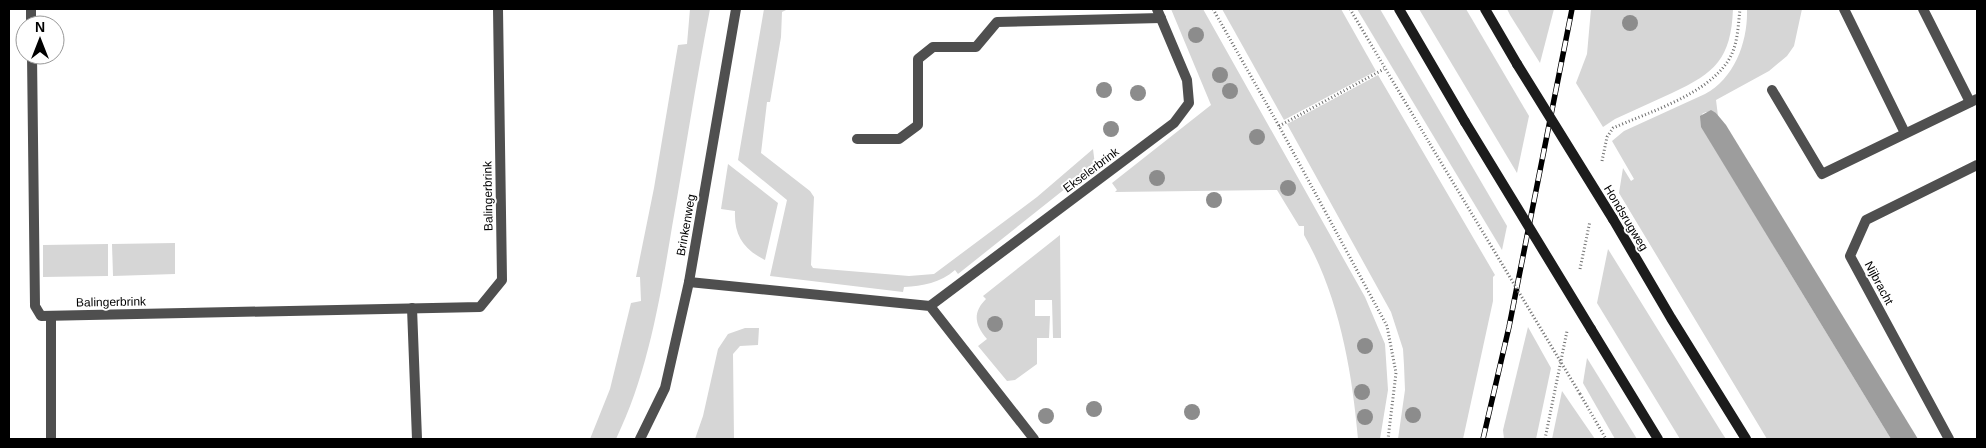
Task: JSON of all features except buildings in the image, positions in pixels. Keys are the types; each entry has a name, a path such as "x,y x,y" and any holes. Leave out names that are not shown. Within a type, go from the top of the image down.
{"main road":[{"path":"1399,9 1465,122 1658,439"},
{"name":"Hondsrugweg","path":"1485,9 1746,439"}],"street":[{"name":"Balingerbrink","path":"51,316 480,307 502,280 498,9"},
{"name":"Brinkenweg","path":"640,439 665,388 689,282 736,9"},
{"path":"1844,9 1905,133"},
{"path":"1772,90 1822,174 1974,100 1923,9"},
{"name":"Ekselerbrink","path":"857,139 899,139 918,125 918,59 933,47 976,47 997,22 1159,14 1187,80 1188,103 1174,124 930,306"},
{"path":"32,65 35,306 42,316 51,316 51,439"},
{"name":"Nijbracht","path":"1949,439 1850,256 1866,220 1977,165"},
{"path":"689,282 930,306 1034,439"},
{"path":"412,308 417,439"}],"path":[{"path":"1213,9 1279,126 1387,326 1396,373 1388,439"},
{"path":"1350,9 1606,439"},
{"path":"1279,126 1384,69"}],"shaded area":[{"path":"690,9 710,9 663,281 645,362 637,388 616,439 590,439 610,389 631,303 641,301 640,277 636,277 654,188 678,45 687,44"},
{"path":"764,9 786,10 782,12 781,37 770,102 767,102 761,153 810,191 814,197 811,265 813,268 909,276 934,274 1037,197 1093,149 1095,165 958,274 955,270 931,283 904,287 903,292 770,276 787,200 738,160"},
{"path":"1171,9 1203,9 1365,297 1385,344 1388,390 1380,439 1358,439 1348,360 1335,308 1316,258 1304,235 1304,226 1299,226 1277,190 1115,192 1117,190 1112,183 1211,105"},
{"path":"1222,9 1341,9 1376,71 1284,120"},
{"path":"1357,9 1380,9 1507,226 1502,250"},
{"path":"1419,9 1466,9 1529,116 1517,173"},
{"path":"1507,9 1554,9 1540,63 1510,15"},
{"path":"1591,9 1733,9 1732,26 1724,52 1710,71 1687,86 1615,119 1603,127 1576,83 1587,54"},
{"path":"1747,9 1802,9 1794,46 1787,56 1769,71 1716,100 1718,116 1716,113 1706,112 1702,114 1779,255 1891,439 1767,439 1619,193 1623,168 1631,181 1634,179 1612,141 1624,131 1705,94 1715,87 1732,69 1738,57 1745,34"},
{"path":"1378,75 1495,275 1493,277 1493,301 1463,439 1398,439 1405,390 1404,365 1403,349 1391,312 1287,124"},
{"path":"1711,110 1726,125 1918,439 1891,439 1701,127 1700,116"},
{"path":"728,164 778,203 765,260 751,251 741,240 736,227 735,211 721,209"},
{"path":"1060,235 1061,338 1053,338 1052,300 1035,300 1035,316 1050,316 1049,338 1037,338 1037,364 1015,380 1007,381 978,346 987,339 980,329 977,319 979,309 986,299 983,296"},
{"path":"175,243 175,274 113,276 112,244"},
{"path":"108,244 108,276 43,277 43,245"},
{"path":"1608,249 1726,439 1680,439 1597,303"},
{"path":"1528,327 1551,368 1536,439 1504,439 1503,430"},
{"path":"745,328 759,328 758,345 740,346 733,354 734,439 695,439 703,416 718,349 728,334"},
{"path":"1587,358 1637,439 1615,439 1583,383"},
{"path":"1562,391 1595,439 1552,439"}],"railway":[{"path":"1483,439 1509,327 1572,9"}]}
